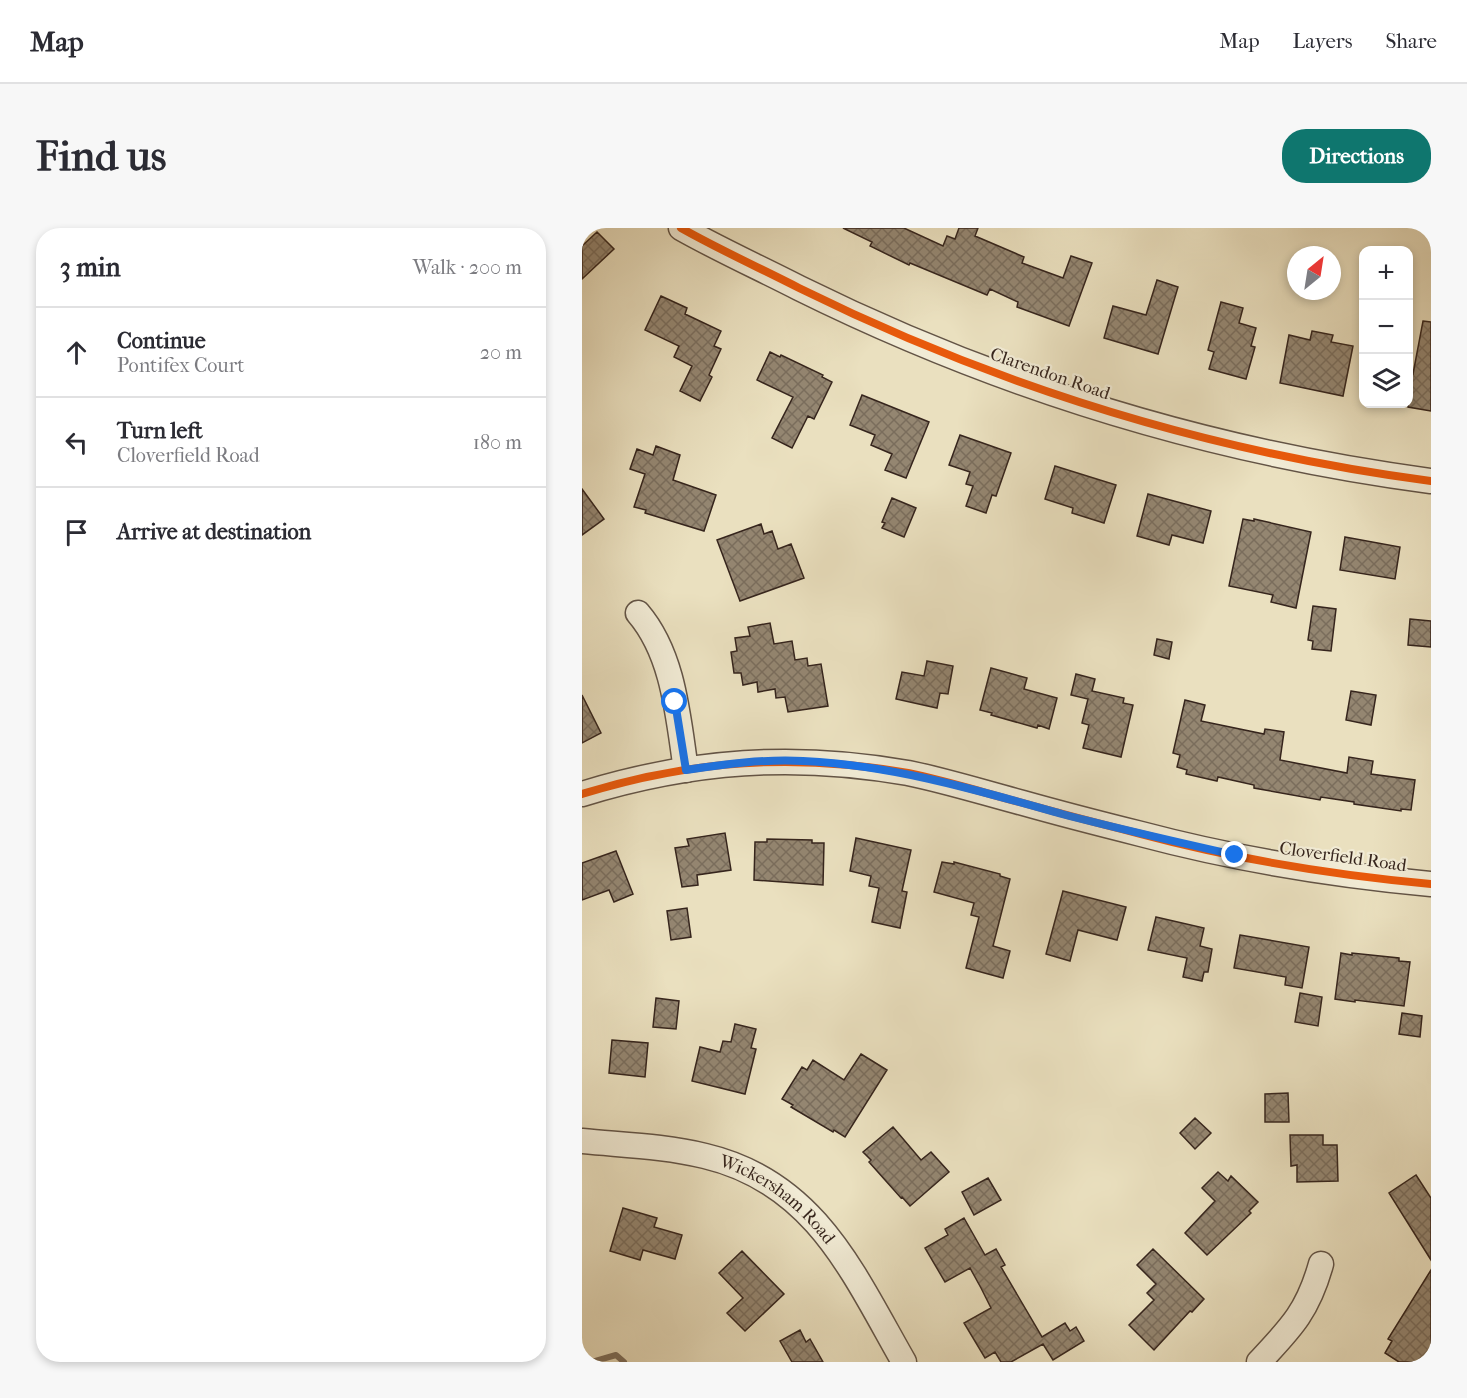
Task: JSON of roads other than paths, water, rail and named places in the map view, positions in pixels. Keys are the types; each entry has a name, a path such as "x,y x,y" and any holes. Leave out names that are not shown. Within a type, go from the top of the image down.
{"street":[{"name":"Clarendon Road","path":"681,228 870,322 984,369 1068,398 1158,426 1240,447 1355,470 1431,481"},
{"path":"638,613 656,638 669,678 686,770"},
{"name":"Cloverfield Road","path":"582,794 638,778 725,764 786,760 840,764 888,770 954,784 1175,842 1314,869 1431,884"},
{"name":"Wickersham Road","path":"582,1141 673,1150 706,1156 755,1175 785,1194 810,1214 833,1242 904,1362"},
{"path":"1259,1362 1305,1309 1321,1264"}],"waterway":[{"path":"592,1362 616,1355 624,1362"}]}
